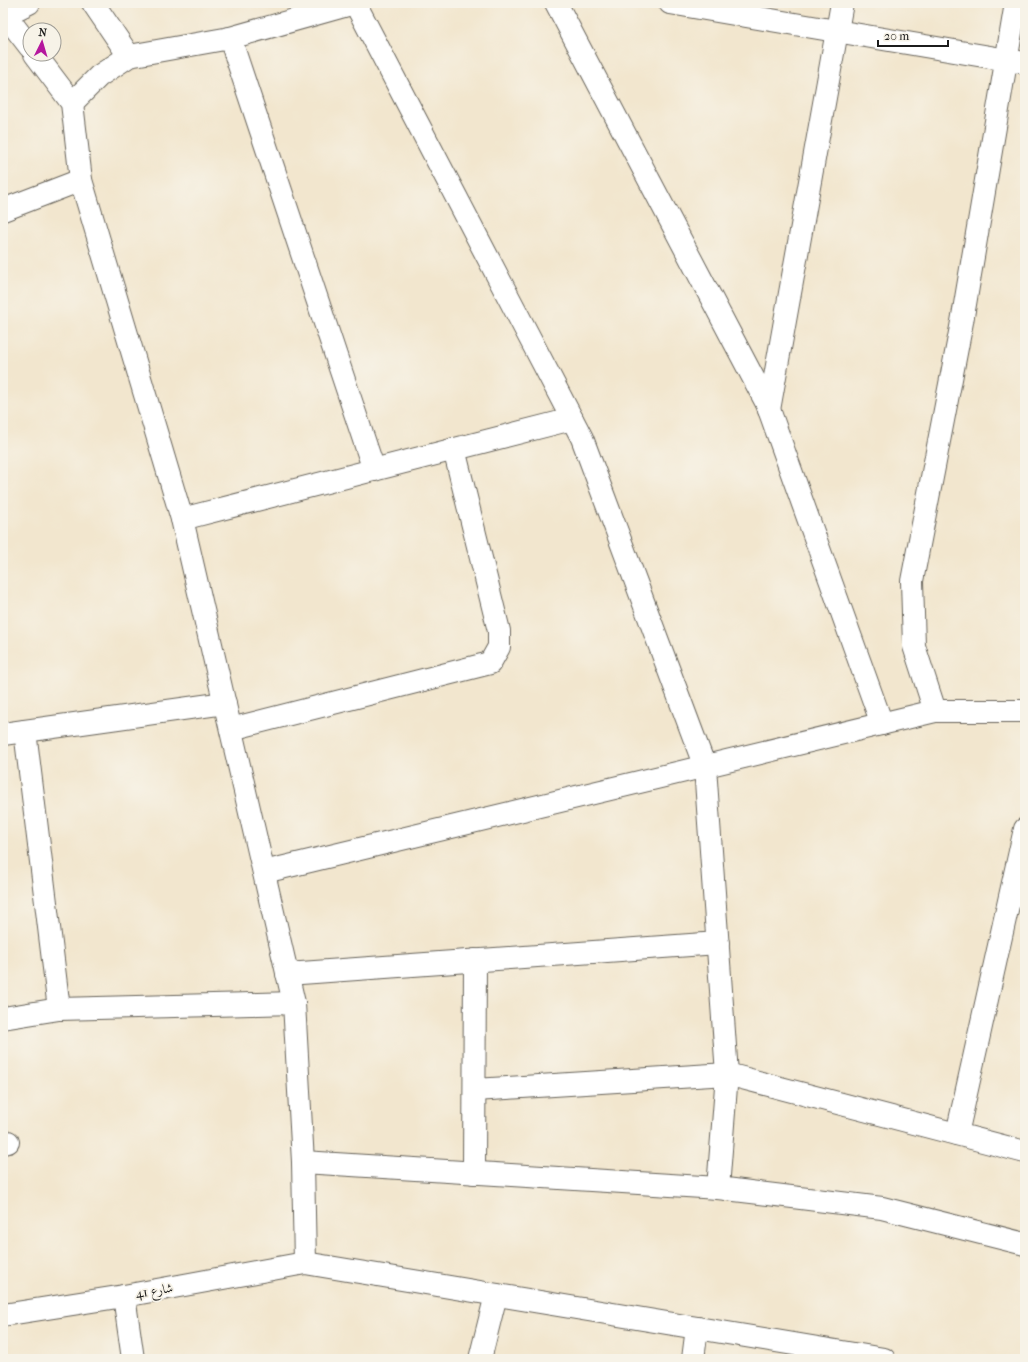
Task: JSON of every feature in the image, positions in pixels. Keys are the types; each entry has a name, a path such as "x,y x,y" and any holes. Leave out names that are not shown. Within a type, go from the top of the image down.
{"street":[{"path":"22,37 4,14 29,3"},
{"path":"93,3 129,56"},
{"path":"72,103 99,76 129,56 230,38 355,3 582,438 706,767 727,1074 718,1188"},
{"path":"556,3 769,410 882,724"},
{"path":"670,3 1016,61"},
{"path":"769,410 842,3"},
{"path":"935,711 914,646 912,581 962,322 1016,61 1016,3"},
{"path":"230,38 374,470"},
{"path":"41,62 72,103 81,180 182,519 294,1003 303,1162 305,1264"},
{"path":"3,210 81,180"},
{"path":"182,519 572,419"},
{"path":"230,729 490,663 499,646 499,631 454,449"},
{"path":"3,734 225,703"},
{"path":"264,872 935,711 1025,711"},
{"path":"25,731 59,1009"},
{"path":"957,1134 1019,884 1025,829"},
{"path":"287,974 718,944"},
{"path":"474,1173 475,960"},
{"path":"3,1018 59,1009 294,1003"},
{"path":"474,1090 727,1074 1025,1152"},
{"path":"303,1162 718,1188 882,1208 1025,1244"},
{"name":"شارع 41","path":"3,1315 124,1296 305,1264 884,1359"},
{"path":"480,1359 496,1295"},
{"path":"124,1296 133,1359"},
{"path":"693,1359 697,1328"}]}
